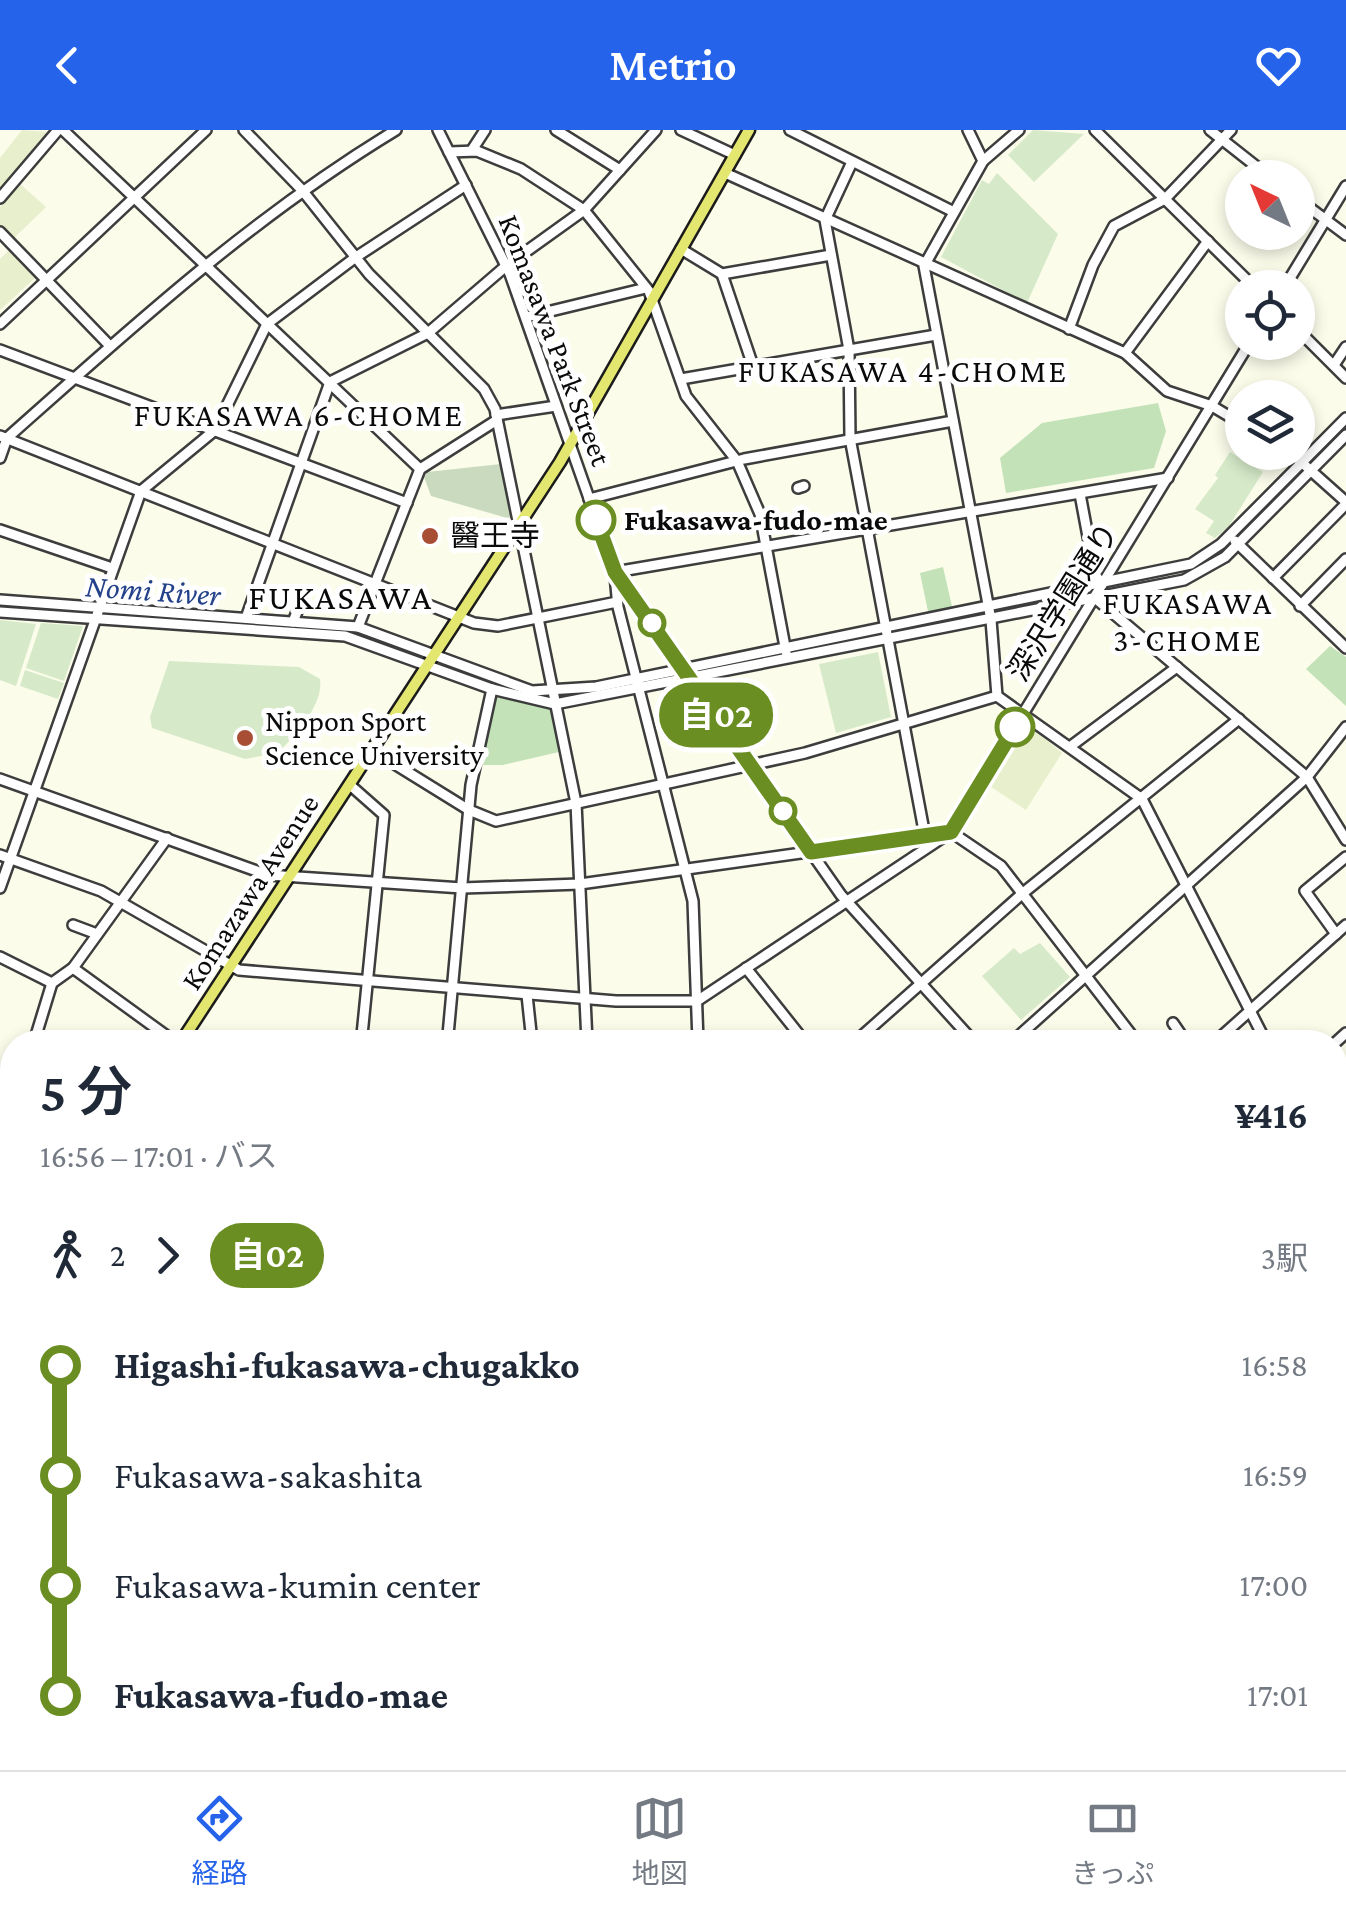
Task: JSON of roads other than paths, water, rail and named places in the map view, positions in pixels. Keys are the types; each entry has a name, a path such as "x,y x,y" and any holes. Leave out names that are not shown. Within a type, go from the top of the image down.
{"main road":[{"path":"570,446 749,130"},
{"name":"Komazawa Avenue","path":"187,1030 231,968 570,446"}],"street":[{"path":"0,198 60,130 420,469"},
{"path":"0,324 206,130"},
{"path":"244,130 302,190 356,257 484,389 497,417 576,803 586,1030"},
{"path":"0,458 3,437 203,264 302,190 396,130"},
{"name":"Komasawa Park Street","path":"438,130 506,266 615,572"},
{"path":"472,150 485,130"},
{"path":"556,130 620,170"},
{"path":"246,618 330,382 428,332 506,266 584,210 656,130"},
{"path":"680,130 735,155"},
{"path":"968,130 982,161"},
{"path":"998,696 991,620 924,266 982,161 1018,130"},
{"path":"1096,130 1237,270"},
{"path":"1210,130 1248,160"},
{"path":"1068,329 1106,236 1125,217 1165,199 1232,130"},
{"path":"796,131 954,212"},
{"path":"449,152 472,150 521,170 584,210 646,288 686,396 736,461 760,514 787,660"},
{"path":"852,162 825,220 849,350 850,438 925,849"},
{"path":"725,172 924,266 1126,353 1167,390 1225,414"},
{"path":"0,888 5,856 34,791 141,492 215,430 267,324 356,257 466,185"},
{"path":"1295,270 1346,186"},
{"path":"1315,214 1346,235"},
{"path":"0,232 110,346"},
{"path":"1126,353 1208,241"},
{"path":"681,250 722,274 831,256"},
{"path":"722,274 753,366"},
{"path":"526,317 646,288"},
{"path":"681,379 936,335"},
{"path":"1315,347 1346,378"},
{"path":"1334,365 1346,347"},
{"path":"0,350 406,503"},
{"name":"深沢学園通り","path":"697,1001 951,832 1239,360"},
{"path":"358,627 420,469 497,417 556,406"},
{"path":"1315,448 1346,418"},
{"path":"589,499 736,461 953,421"},
{"path":"1315,469 1346,435"},
{"path":"3,437 459,617 498,626 618,602"},
{"path":"0,600 344,636 432,658 532,691 553,692 1102,585 1191,564 1230,536 1293,470"},
{"path":"0,612 246,618 358,627 492,689 556,704 1184,580 1216,564 1314,470 1346,503 1273,578"},
{"path":"615,572 1168,478"},
{"path":"1080,494 1095,574 1102,585"},
{"path":"0,530 112,568"},
{"path":"1230,536 1346,648"},
{"path":"1300,606 1346,559"},
{"path":"615,572 618,602 694,914 698,1030"},
{"path":"615,572 846,901 964,1030"},
{"path":"1095,598 1308,777 1345,837"},
{"path":"293,622 300,604"},
{"path":"1071,746 1177,667"},
{"path":"448,1030 469,810 492,689"},
{"path":"372,750 469,810 496,821 750,764 998,696 1142,799 1260,1030"},
{"path":"868,1030 1022,893 1239,719"},
{"path":"1025,1030 1308,777 1346,727"},
{"path":"0,779 268,875 462,888 580,884 951,832 1001,866 1128,1030"},
{"path":"350,785 384,815 363,1030"},
{"path":"38,1030 52,983 73,968 167,838"},
{"path":"5,856 120,902 231,968 527,995 697,1001"},
{"path":"1336,934 1305,891 1346,856"},
{"path":"74,924 97,934"},
{"path":"1228,1030 1346,925"},
{"path":"0,957 52,983"},
{"path":"73,968 161,1030"},
{"path":"746,968 795,1030"},
{"path":"527,995 531,1030"},
{"path":"1173,1024 1177,1030"}],"waterway":[{"name":"Nomi River","path":"0,606 302,627 392,643"}],"place":[{"name":"Fukasawa-fudo-mae","path":"596,520"},
{"name":"醫王寺","path":"430,536"},
{"name":"Nippon Sport Science University","path":"245,738"}],"district":[{"name":"FUKASAWA 4-CHOME","path":"903,371"},
{"name":"FUKASAWA 6-CHOME","path":"299,415"},
{"name":"FUKASAWA","path":"341,597"},
{"name":"FUKASAWA 3-CHOME","path":"1188,622"}]}
